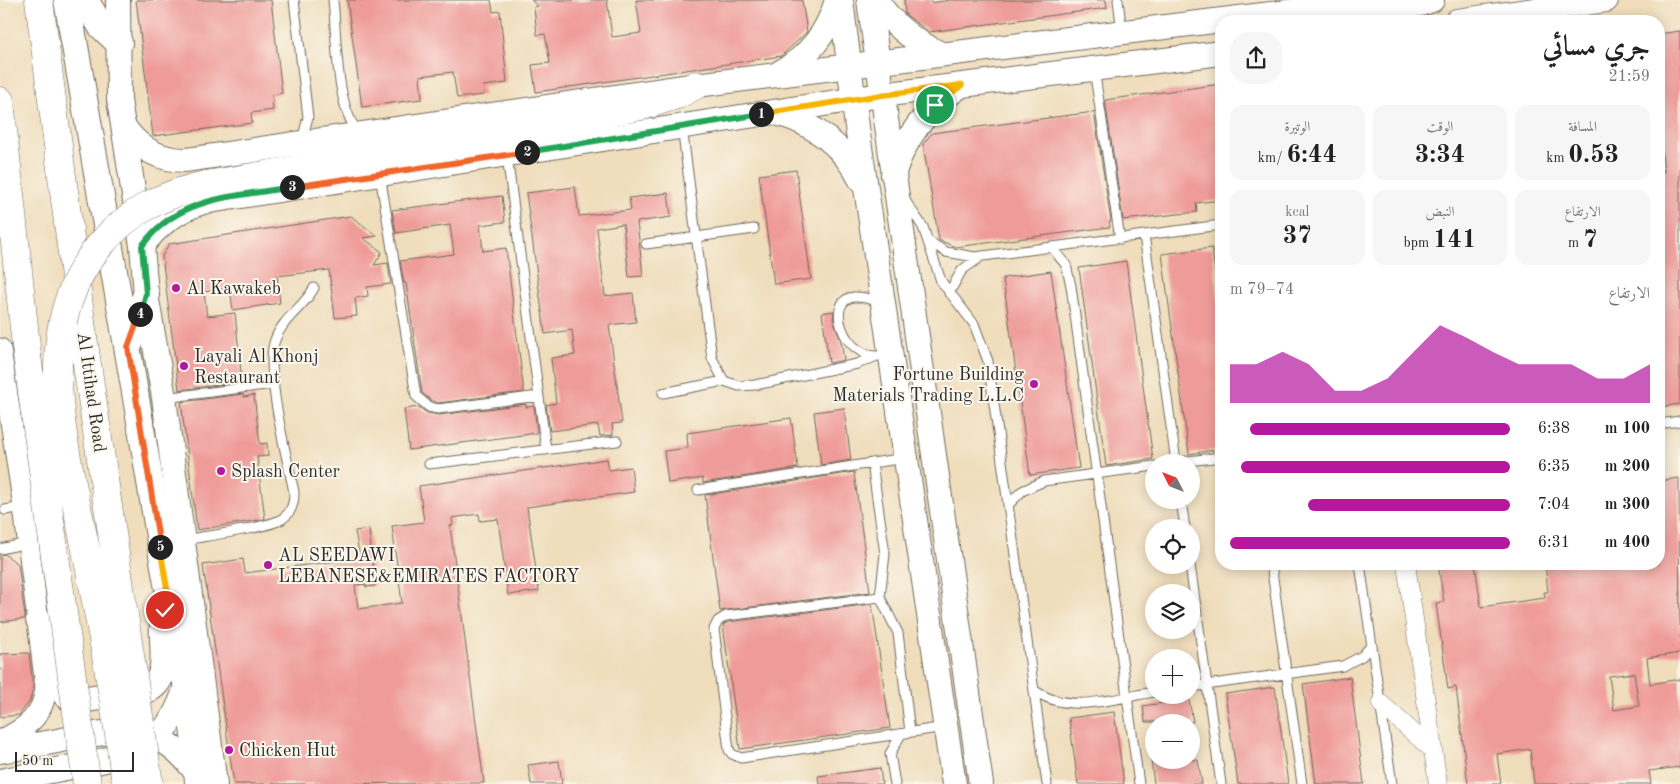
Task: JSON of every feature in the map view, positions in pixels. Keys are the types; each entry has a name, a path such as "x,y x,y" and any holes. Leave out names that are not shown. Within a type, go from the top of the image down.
{"highway":[{"name":"Al Ittihad Road","path":"39,0 83,337 150,784"},
{"path":"126,784 113,689 63,427 58,372 60,330 69,298 76,280 93,253 118,225 161,197 206,185 411,150 646,105 672,97 696,84"},
{"path":"0,101 27,356 87,784"}],"main road":[{"path":"67,0 128,347 169,600 187,683 203,781"},
{"path":"85,0 101,26 119,43"},
{"path":"118,0 118,81 142,246 146,294 164,398 182,541 203,781"},
{"path":"775,75 797,62 815,45 829,23 837,0"},
{"path":"841,0 867,194 884,303 884,355 907,457 954,784"},
{"path":"869,0 981,784"},
{"path":"876,0 896,25 924,47 940,54"},
{"path":"1265,15 1384,0"},
{"path":"1348,15 1421,4 1432,0"},
{"path":"1504,15 1606,0"},
{"path":"124,127 137,144 146,150 176,160 300,145 696,84 1215,21"},
{"path":"142,246 156,228 183,209 202,202 507,156 854,99 1215,54"},
{"path":"894,182 898,160 913,131 935,105 962,85"},
{"path":"774,112 802,122 826,137 855,168 867,194"},
{"path":"176,160 169,172 168,186 173,200 183,209"},
{"path":"128,347 146,294"},
{"path":"39,620 49,632 53,643 62,692 70,699 81,700 149,689 157,683 164,668 161,631 169,600"},
{"path":"0,781 121,757 140,749 156,737 179,707 187,683"},
{"path":"0,751 115,730 134,731 156,737 180,753 203,781"},
{"path":"156,784 162,784"}],"street":[{"path":"0,349 15,509 28,543 46,679 43,702 39,711 27,727 0,742"},
{"path":"1407,570 1438,784"},
{"path":"1381,704 1433,750"}],"lane":[{"path":"294,0 308,117 300,145"},
{"path":"333,0 343,103 350,120 362,135"},
{"path":"1118,0 1122,33"},
{"path":"1094,68 1120,238"},
{"path":"682,127 712,358 724,381"},
{"path":"507,156 546,450"},
{"path":"380,174 416,396 429,407 438,409 539,396"},
{"path":"894,182 916,214 928,241 936,268 949,293 974,324 985,348 1047,784"},
{"path":"928,241 955,255 986,256 1215,226"},
{"path":"646,244 754,229"},
{"path":"1144,235 1175,454"},
{"path":"1052,248 1060,255 1069,275 1139,784"},
{"path":"949,293 962,270 977,259 986,256"},
{"path":"182,541 274,522 288,514 292,507 294,492 274,384 271,357 275,339 314,288"},
{"path":"884,303 853,297 844,302 840,311 842,333 850,344 861,352 884,355"},
{"path":"663,394 724,381 739,386 754,385 857,364 884,355"},
{"path":"164,398 274,384"},
{"path":"1665,423 1680,421"},
{"path":"429,464 617,441"},
{"path":"698,490 907,457"},
{"path":"1200,460 1215,458"},
{"path":"872,463 885,554 880,597 898,633 906,733 890,754 895,784"},
{"path":"1008,505 1022,491 1036,483 1145,467"},
{"path":"0,549 28,543"},
{"path":"1272,570 1302,784"},
{"path":"1361,570 1392,784"},
{"path":"1191,574 1221,784"},
{"path":"880,597 726,616 718,621 715,634 728,745 732,754 741,758 947,727"},
{"path":"1200,686 1343,666 1362,656 1372,646"},
{"path":"1034,690 1051,700 1072,704 1145,693"}],"building":[{"path":"136,0 271,0 282,93 272,95 273,110 251,113 252,123 153,136"},
{"path":"347,0 491,0 493,12 500,11 507,83 483,86 484,95 457,98 453,72 420,76 422,99 362,107"},
{"path":"531,0 607,0 612,37 641,33 636,0 802,0 807,32 781,56 536,92 532,65 550,63 545,34 537,35 534,7 538,6"},
{"path":"904,0 931,0 931,3 950,0 1106,0 1107,8 929,32 905,14"},
{"path":"1680,31 1680,404 1665,406 1665,33"},
{"path":"1215,85 1215,201 1196,203 1197,212 1123,220 1105,100"},
{"path":"1094,112 1111,221 1109,222 1110,227 955,247 939,240 923,144 932,133"},
{"path":"796,170 811,279 774,284 759,175"},
{"path":"575,187 579,216 631,210 629,198 668,193 671,217 637,222 643,276 629,277 623,224 597,228 605,296 633,293 636,322 609,325 622,423 612,424 613,435 600,436 598,425 550,431 546,405 556,403 551,358 575,355 572,330 545,334 526,193"},
{"path":"502,196 505,222 480,225 483,251 506,248 524,392 438,403 422,393 406,283 404,283 400,261 454,254 450,225 396,233 392,210"},
{"path":"351,216 377,236 363,238 382,252 374,265 388,263 391,284 367,287 368,296 355,298 357,316 335,318 329,270 277,276 280,303 233,310 230,288 204,292 207,316 235,313 242,382 179,390 162,256 169,244"},
{"path":"1212,248 1215,272 1215,450 1189,454 1162,254"},
{"path":"1126,261 1152,454 1145,454 1145,460 1106,466 1079,268"},
{"path":"1051,271 1079,468 1030,475 1003,278"},
{"path":"834,311 833,319 841,341 844,360 829,363 822,313"},
{"name":"Splash Center","path":"243,394 244,397 254,395 260,444 267,443 268,456 257,457 265,519 197,530 181,402"},
{"path":"526,404 526,407 534,406 537,433 409,450 404,409 419,407 427,413 439,415"},
{"path":"844,408 851,460 821,465 814,412"},
{"path":"791,418 798,468 703,483 703,478 668,483 664,451 688,448 687,433"},
{"path":"607,459 609,470 631,467 634,492 527,507 539,591 508,595 498,519 480,521 479,514 452,518 453,525 450,526 484,783 234,784 203,565 243,559 245,573 360,558 355,531 369,529 375,586 355,585 358,609 402,603 392,526 424,522 419,486"},
{"path":"854,472 870,592 720,611 705,495"},
{"path":"1679,478 1680,653 1647,658 1650,684 1680,679 1680,767 1649,771 1651,784 1534,784 1530,749 1497,754 1501,784 1468,784 1456,687 1448,689 1436,603 1444,602 1439,570 1476,570 1481,607 1545,598 1544,592 1548,592 1546,570 1665,570 1665,480","holes":["1634,673 1639,706 1614,710 1609,676"]},
{"path":"4,554 18,564 25,617 24,619 0,622 0,555"},
{"path":"872,604 890,728 740,749 723,625 728,622"},
{"path":"29,653 33,687 30,701 19,715 0,717 0,654"},
{"path":"1350,677 1364,784 1316,784 1303,684"},
{"path":"1275,687 1288,784 1238,784 1225,694"},
{"path":"1190,704 1192,714 1145,714 1145,722 1143,706"},
{"path":"1114,712 1124,784 1078,784 1069,718"},
{"path":"559,761 562,784 531,784 528,765"},
{"path":"880,768 882,784 819,784 818,776"},
{"path":"1152,769 1200,769 1202,784 1154,784"}],"place":[{"name":"Al Kawakeb","path":"176,288"},
{"name":"Layali Al Khonj Restaurant","path":"184,366"},
{"name":"Fortune Building Materials Trading L.L.C","path":"1034,384"},
{"name":"Splash Center","path":"221,471"},
{"name":"AL SEEDAWI LEBANESE&EMIRATES FACTORY","path":"268,565"},
{"name":"Chicken Hut","path":"229,750"}],"route":[{"path":"165,610 169,600 128,347 146,294 142,246 148,236 173,214 202,202 507,156 882,95 962,85 935,105"}]}
